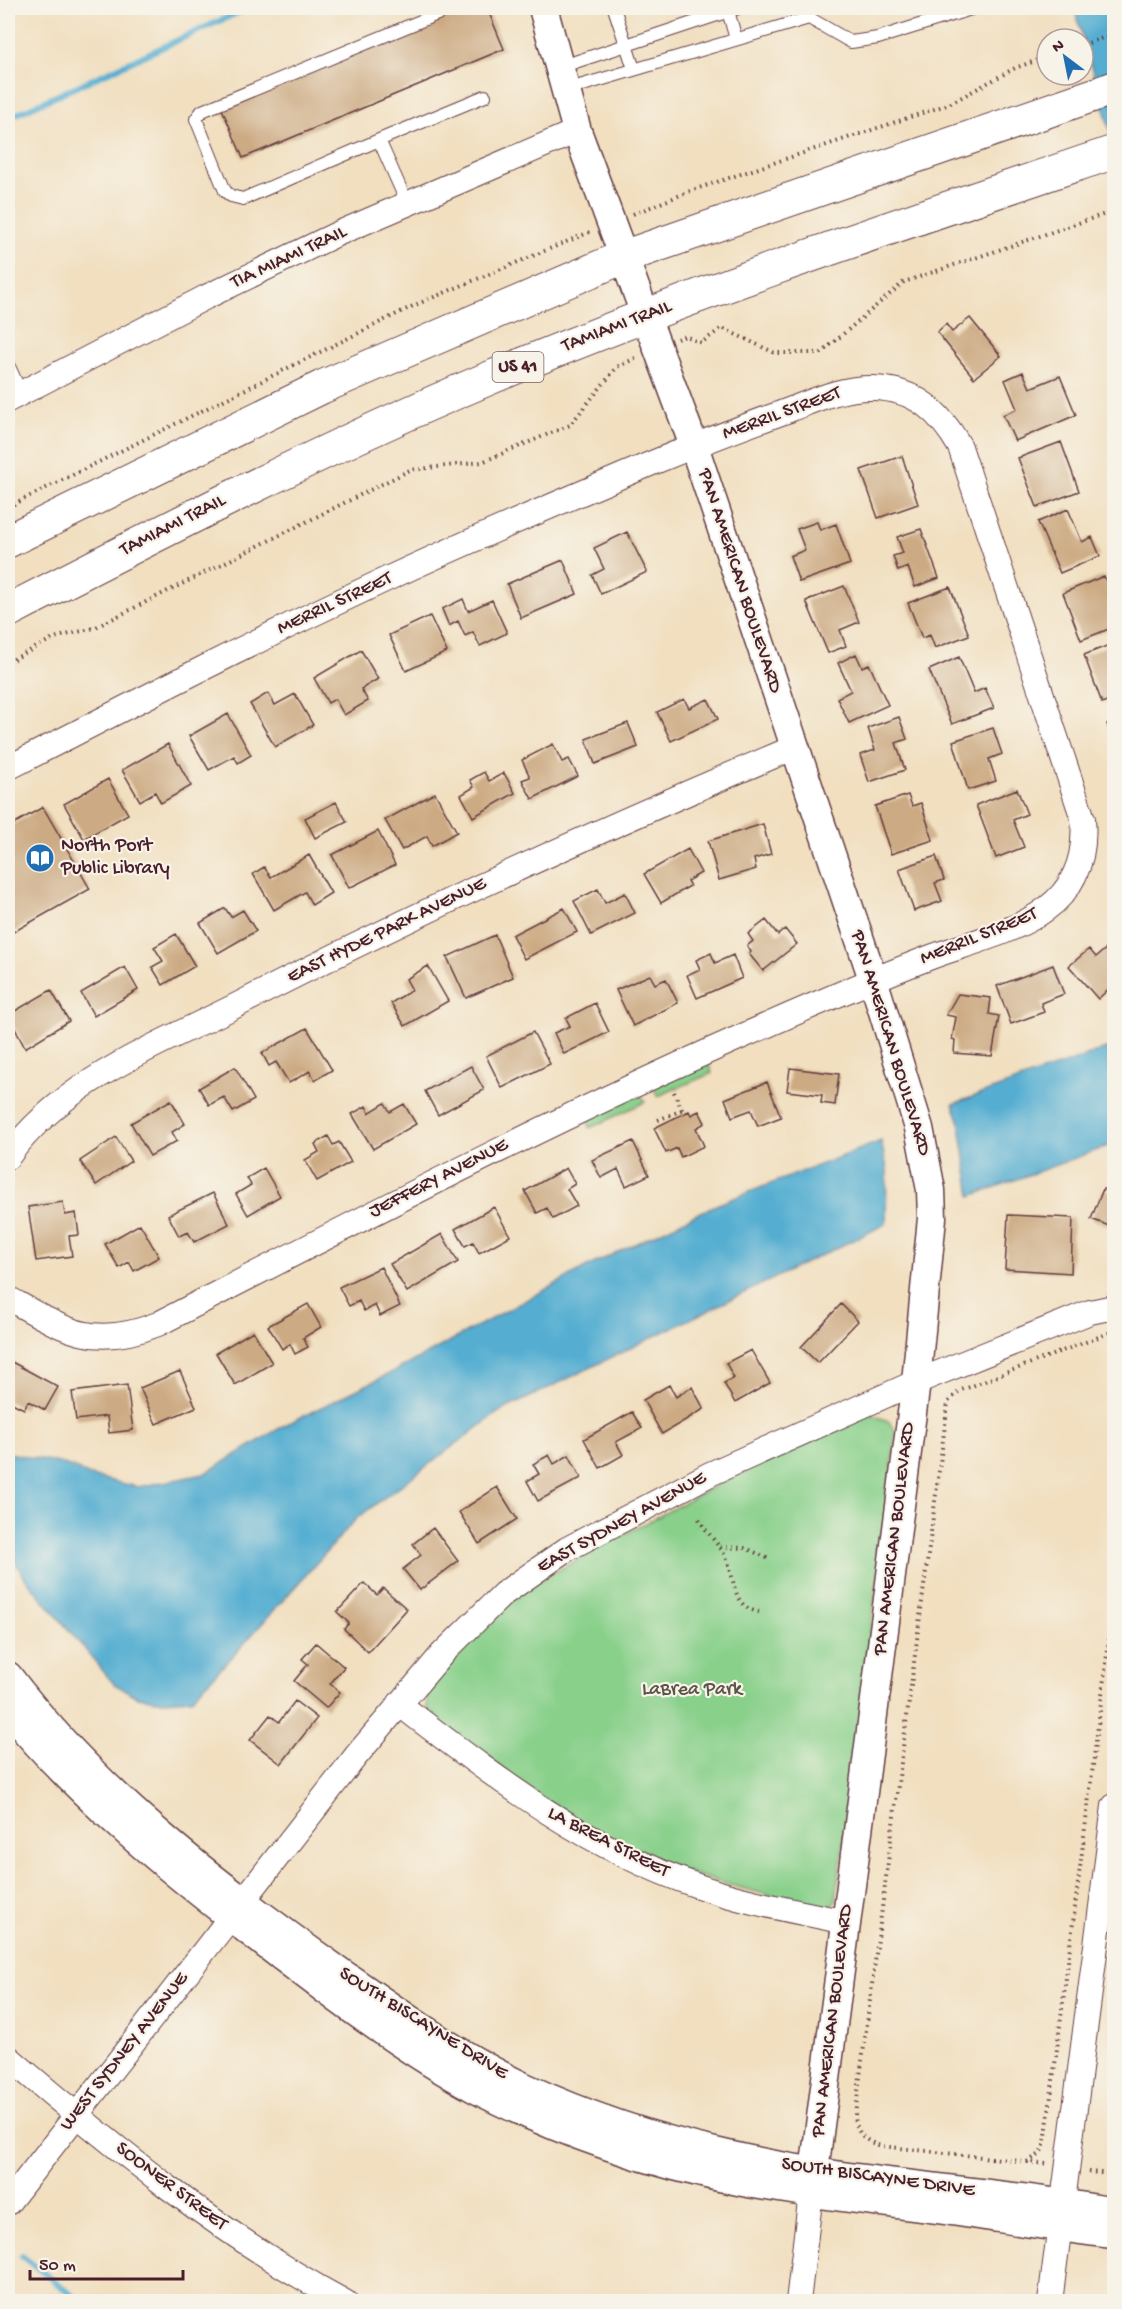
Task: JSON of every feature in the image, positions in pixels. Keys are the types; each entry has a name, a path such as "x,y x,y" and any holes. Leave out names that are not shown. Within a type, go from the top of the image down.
{"main road":[{"path":"8,541 322,387 623,257 1114,88"},
{"name":"TAMIAMI TRAIL","path":"8,611 207,508 484,381 645,315 850,241 1114,152"}],"street":[{"name":"PAN AMERICAN BOULEVARD","path":"543,8 577,131 694,446 793,748 873,979 919,1128 931,1190 930,1259 916,1382 798,2301"},
{"name":"TIA MIAMI TRAIL","path":"14,397 206,297 407,203 577,131"},
{"name":"MERRIL STREET","path":"8,768 392,576 694,446 837,392 854,389 892,390 912,396 940,416 960,447 1083,819 1084,843 1074,880 1061,897 1035,916 873,979"},
{"name":"EAST HYDE PARK AVENUE","path":"8,1157 44,1115 100,1075 422,912 631,816 793,748"},
{"name":"JEFFERY AVENUE","path":"8,1298 62,1328 84,1335 109,1337 135,1333 158,1324 444,1176 576,1111 873,979"},
{"name":"EAST SYDNEY AVENUE","path":"237,1909 399,1704 444,1653 503,1594 567,1549 710,1474 916,1382 1089,1312 1114,1307"},
{"name":"SOUTH BISCAYNE DRIVE","path":"8,1676 99,1779 237,1909"},
{"name":"LA BREA STREET","path":"399,1704 524,1798 609,1849 659,1872 725,1895 845,1922"},
{"name":"SOUTH BISCAYNE DRIVE","path":"8,1710 91,1800 123,1830 237,1909 461,2052 523,2086 583,2111 659,2137 813,2182 1061,2214 1114,2212"},
{"path":"1050,2301 1114,1806"},
{"name":"WEST SYDNEY AVENUE","path":"8,2203 237,1909"},
{"name":"SOONER STREET","path":"8,2057 76,2116 213,2220 345,2301"},
{"name":"SOUTH BISCAYNE DRIVE","path":"1061,2214 1114,2234"}],"lane":[{"path":"453,8 202,111 196,119 225,192 243,199 485,96"},
{"path":"614,8 634,69"},
{"path":"563,78 634,69 736,39 807,13 851,42 879,38 974,8"},
{"path":"563,78 626,44 733,9 736,39"},
{"path":"379,140 407,203"},
{"path":"8,364 14,397"}],"path":[{"path":"1095,41 1114,34"},
{"path":"1015,68 1035,61"},
{"path":"8,662 54,638 94,628 410,471 482,462 570,425 617,367 685,336 701,343 722,328 775,353 821,353 904,282 1114,211"},
{"path":"658,1120 683,1112 674,1092"},
{"path":"1114,1331 959,1391 948,1402 855,2115 857,2130 867,2141 881,2146 1026,2162 1036,2158 1043,2149 1114,1600"},
{"path":"699,1519 710,1538 727,1559 736,1593 746,1608 759,1612"},
{"path":"719,1547 746,1548 771,1560"}],"green space":[{"path":"708,1063 712,1073 658,1096 653,1087"},
{"path":"640,1093 645,1102 590,1128 587,1118"},
{"name":"LaBrea Park","path":"870,1414 888,1421 896,1431 836,1900 830,1906 819,1907 724,1883 654,1861 632,1851 554,1806 432,1716 427,1708 426,1688 507,1604 538,1581 743,1471"}],"water":[{"path":"1074,8 1114,8 1114,143 1095,79 1095,27 1080,27"},
{"path":"1114,1046 1114,1144 971,1196 959,1120 953,1104"},
{"path":"881,1141 887,1169 886,1224 499,1412 356,1519 232,1657 191,1699 163,1701 138,1697 114,1684 25,1578 8,1550 8,1453 64,1464 90,1476 138,1487 204,1474 285,1425 395,1371 591,1265 716,1205"}],"building":[{"path":"465,8 487,8 504,49 243,158 222,109"},
{"path":"970,318 1001,356 974,378 937,332 946,324 952,332"},
{"path":"1023,372 1030,388 1060,376 1076,415 1015,441 1003,415 1017,409 1005,380"},
{"path":"1061,442 1079,491 1037,507 1018,458"},
{"path":"902,456 918,504 878,518 861,470"},
{"path":"1068,509 1082,542 1092,537 1100,556 1060,573 1038,522"},
{"path":"817,522 820,530 836,524 850,564 799,582 790,556 805,550 797,529"},
{"path":"921,529 939,578 915,587 908,567 898,571 893,556 903,553 897,537"},
{"path":"627,532 647,572 601,594 592,575 604,569 594,548"},
{"path":"563,560 577,594 521,618 507,584"},
{"path":"1104,576 1114,602 1114,627 1081,640 1063,593"},
{"path":"844,586 859,622 840,630 846,646 828,653 806,601"},
{"path":"950,587 969,635 935,648 930,635 922,638 908,603"},
{"path":"463,599 468,611 492,600 507,633 480,646 473,632 465,636 458,621 449,626 442,609"},
{"path":"430,616 447,652 406,671 389,635"},
{"path":"1114,643 1114,698 1102,703 1084,655"},
{"path":"361,650 378,679 361,689 368,701 344,715 335,699 328,703 314,678"},
{"path":"856,654 862,667 869,664 888,705 849,723 837,698 851,691 838,663"},
{"path":"959,657 974,693 985,688 994,708 952,724 929,670"},
{"path":"268,693 275,705 295,694 313,725 275,747 250,704"},
{"path":"684,699 689,708 708,699 718,719 671,741 657,712"},
{"path":"228,714 251,755 238,763 234,756 209,770 189,736"},
{"path":"899,717 907,739 896,743 905,770 869,782 860,755 875,750 868,728"},
{"path":"1114,721 1114,742 1107,724"},
{"path":"628,723 638,747 595,764 586,739"},
{"path":"993,728 1002,754 989,759 996,781 968,790 953,741"},
{"path":"168,744 191,786 161,803 155,792 140,801 122,770"},
{"path":"553,744 562,762 569,759 578,776 532,799 522,780 530,777 522,760"},
{"path":"484,772 489,781 504,773 515,793 473,817 461,795 474,787 470,780"},
{"path":"108,779 128,814 84,839 64,804"},
{"path":"1017,789 1027,814 1013,820 1024,847 996,858 976,805"},
{"path":"435,793 457,832 432,846 427,836 402,850 385,820"},
{"path":"908,795 912,806 921,803 933,840 891,854 875,806"},
{"path":"336,802 347,822 315,838 305,818"},
{"name":"North Port Public Library","path":"43,807 90,889 8,935 8,827"},
{"path":"763,824 771,854 754,859 756,869 719,880 708,841"},
{"path":"378,831 395,865 349,888 332,855"},
{"path":"688,849 701,873 687,881 690,886 661,903 644,874"},
{"path":"309,855 331,893 312,905 305,892 274,910 253,874 264,867 271,877"},
{"path":"936,856 944,880 935,883 942,901 914,911 899,869"},
{"path":"598,889 605,903 625,893 635,913 591,935 574,901"},
{"path":"225,908 231,917 243,910 256,931 218,953 200,923"},
{"path":"564,908 577,932 524,959 512,935"},
{"path":"766,920 778,935 785,929 797,944 763,971 749,954 751,952 747,946 753,941 748,934"},
{"path":"176,934 195,966 163,985 152,967 163,961 154,947"},
{"path":"495,935 513,977 466,998 447,957"},
{"path":"1114,942 1114,984 1098,999 1069,966 1089,949 1096,957"},
{"path":"711,953 715,963 733,955 742,978 697,998 687,975 700,969 696,960"},
{"path":"1053,965 1064,994 1041,1003 1044,1012 1011,1024 997,986"},
{"path":"428,966 448,1001 405,1026 391,1003 412,990 406,979"},
{"path":"125,967 138,990 94,1016 81,993"},
{"path":"650,975 655,984 666,979 678,1003 633,1026 616,990"},
{"path":"51,990 69,1021 25,1048 8,1015"},
{"path":"958,994 991,998 989,1014 999,1016 992,1056 954,1053 955,1040 952,1039 956,1017 946,1015"},
{"path":"595,1003 609,1032 564,1054 554,1033 570,1026 566,1018"},
{"path":"307,1028 332,1070 315,1080 310,1071 289,1083 276,1062 269,1066 262,1053"},
{"path":"533,1032 550,1064 502,1088 486,1056"},
{"path":"471,1066 484,1090 438,1115 425,1091"},
{"path":"235,1067 254,1100 233,1112 224,1097 209,1105 199,1088"},
{"path":"790,1068 839,1074 835,1105 821,1103 822,1095 787,1091"},
{"path":"767,1082 781,1117 758,1126 751,1110 732,1117 725,1099"},
{"path":"171,1100 185,1124 172,1132 177,1141 150,1156 131,1123"},
{"path":"385,1103 390,1112 404,1104 416,1124 373,1149 352,1114 366,1106 369,1113"},
{"path":"689,1111 691,1115 699,1111 705,1123 696,1128 704,1146 681,1157 677,1148 666,1153 654,1128"},
{"path":"328,1136 333,1145 339,1142 351,1162 317,1181 305,1160 319,1152 315,1144"},
{"path":"116,1137 131,1161 96,1185 80,1161"},
{"path":"633,1141 649,1175 626,1186 618,1169 601,1178 592,1160"},
{"path":"264,1168 280,1196 248,1215 236,1194 251,1185 247,1178"},
{"path":"566,1168 575,1184 567,1189 577,1206 553,1219 547,1208 537,1213 525,1191"},
{"path":"1103,1189 1114,1193 1114,1228 1091,1219"},
{"path":"213,1193 229,1224 194,1242 188,1232 179,1236 168,1215"},
{"path":"63,1202 65,1215 76,1213 79,1235 69,1236 72,1256 36,1261 28,1207"},
{"path":"494,1207 510,1236 479,1253 473,1242 465,1246 455,1229"},
{"path":"1008,1215 1073,1218 1071,1273 1005,1269"},
{"path":"140,1224 159,1257 134,1271 129,1262 119,1268 105,1244"},
{"path":"442,1234 458,1262 407,1292 390,1264"},
{"path":"381,1267 400,1306 380,1316 375,1305 364,1311 359,1301 349,1306 339,1287"},
{"path":"308,1304 321,1327 303,1338 308,1347 295,1354 290,1344 282,1349 268,1326"},
{"path":"841,1304 858,1321 818,1363 801,1347"},
{"path":"253,1331 272,1363 235,1385 216,1353"},
{"path":"751,1350 770,1383 735,1403 724,1383 734,1378 726,1363"},
{"path":"10,1361 58,1387 45,1410 28,1401 24,1409 8,1401"},
{"path":"180,1371 196,1407 156,1424 140,1388"},
{"path":"127,1385 133,1430 109,1433 107,1416 76,1420 72,1392"},
{"path":"669,1385 676,1397 692,1387 704,1409 662,1434 643,1400"},
{"path":"632,1412 642,1428 616,1442 623,1455 600,1468 584,1439"},
{"path":"549,1455 554,1464 569,1455 581,1478 538,1501 527,1481 539,1474 533,1464"},
{"path":"497,1487 517,1519 479,1544 459,1512"},
{"path":"433,1528 458,1561 420,1590 403,1569 421,1555 413,1544"},
{"path":"364,1583 377,1595 383,1588 407,1609 368,1652 344,1629 349,1623 337,1612"},
{"path":"316,1643 344,1667 330,1684 340,1692 326,1708 294,1681 308,1664 302,1659"},
{"path":"295,1701 317,1718 281,1764 250,1740 270,1715 279,1722"}],"waterway":[{"path":"8,118 248,8"},
{"path":"22,2256 81,2302"}],"place":[{"name":"North Port Public Library","path":"40,858"}]}
